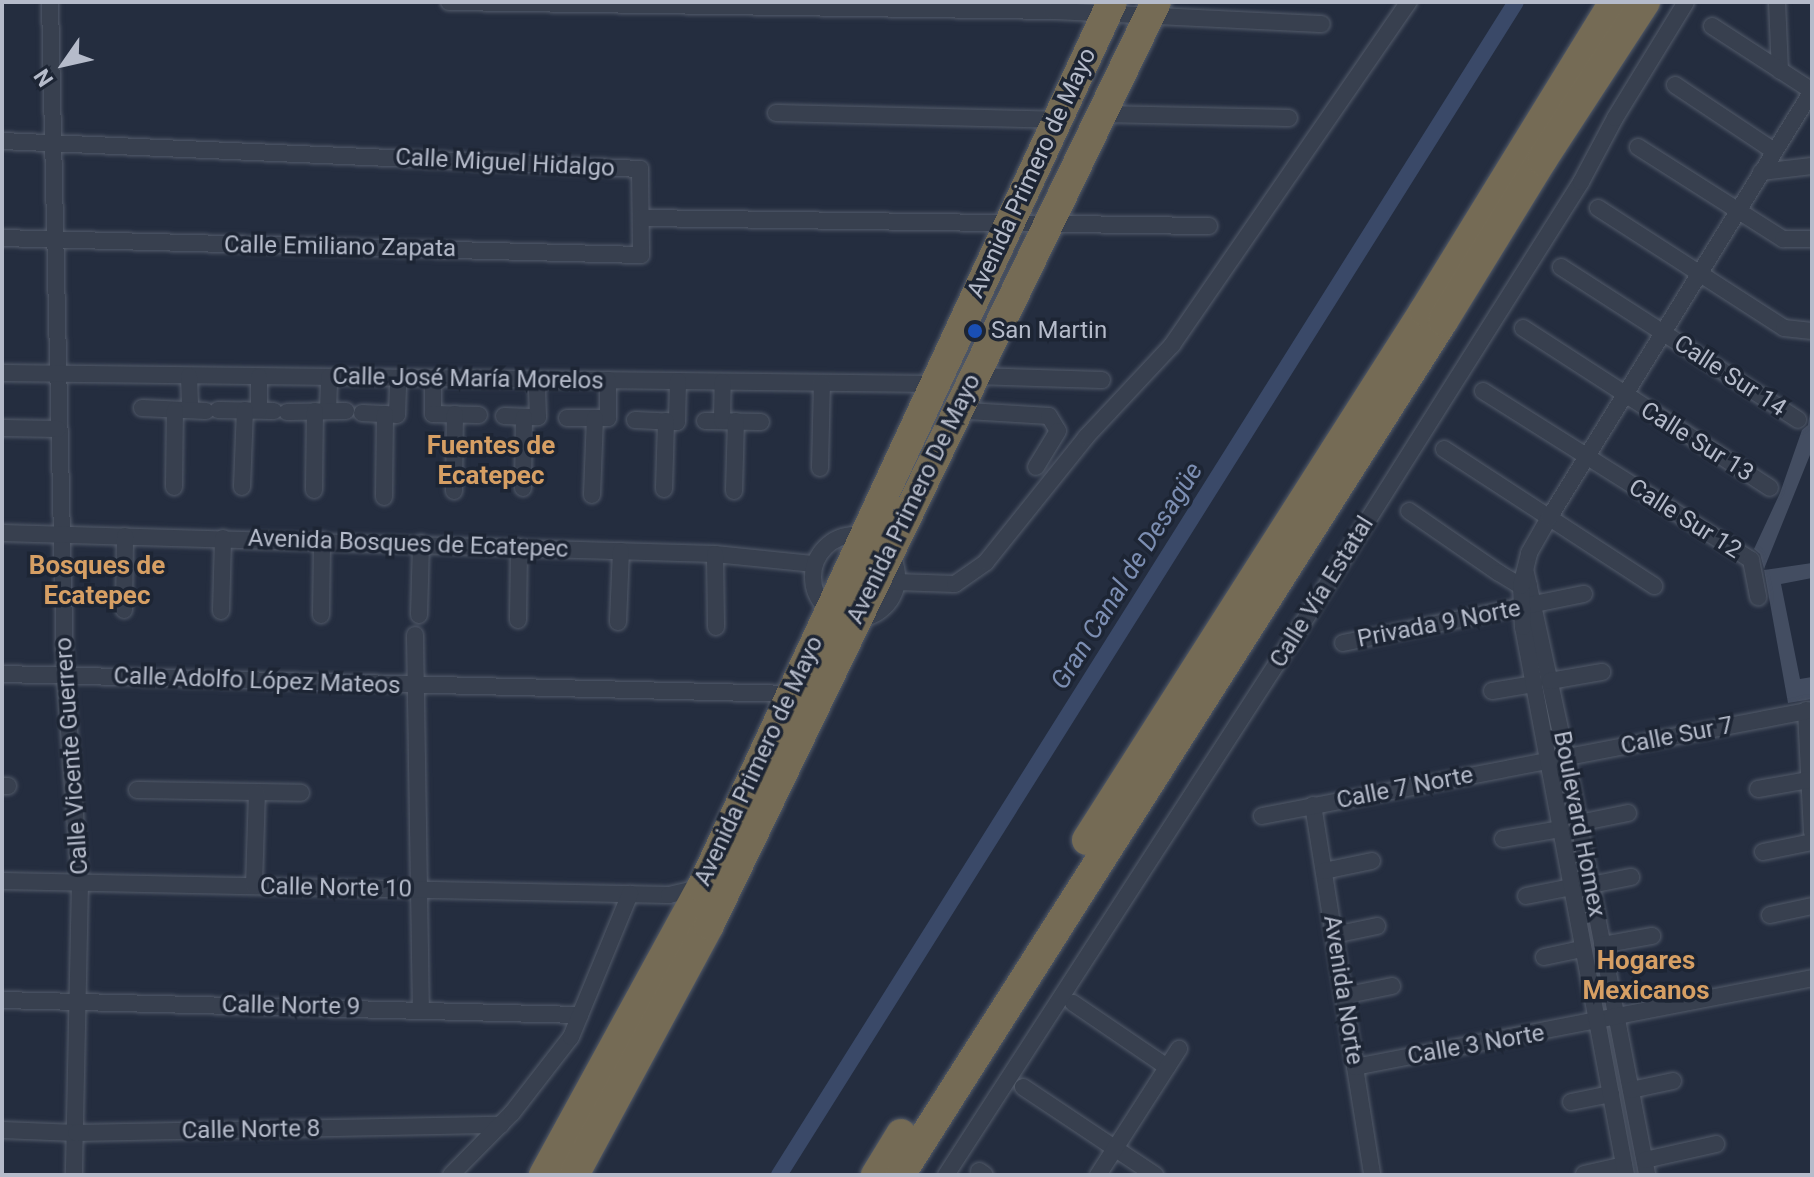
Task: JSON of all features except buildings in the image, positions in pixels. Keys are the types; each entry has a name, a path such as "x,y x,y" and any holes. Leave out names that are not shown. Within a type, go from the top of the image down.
{"highway":[{"path":"876,1175 1424,311 1614,2"},
{"path":"900,1175 1645,2"},
{"name":"Avenida Primero de Mayo","path":"875,543 934,384 1109,8"},
{"name":"Avenida Primero De Mayo","path":"659,990 875,543 958,407 1152,10"},
{"name":"Avenida Primero de Mayo","path":"699,902 791,694 842,614"},
{"path":"544,1175 659,990"},
{"path":"574,1175 659,990"}],"street":[{"name":"Calle Vicente Guerrero","path":"50,2 65,675 80,882 80,1002 74,1175"},
{"path":"449,2 1109,8 1322,24"},
{"name":"Avenida Primero De Mayo","path":"896,582 955,584 986,562 1086,437 1172,345 1409,2"},
{"name":"Calle Vía Estatal","path":"946,1175 1301,626 1574,195 1615,118 1686,2"},
{"path":"1777,2 1780,71"},
{"path":"1712,26 1812,91"},
{"path":"1675,85 1774,151"},
{"name":"Boulevard Homex","path":"1625,1170 1548,760 1542,682 1524,569 1549,518 1698,271 1812,91"},
{"path":"776,113 1056,120"},
{"path":"1101,114 1289,118"},
{"name":"Calle Miguel Hidalgo","path":"2,141 640,169 641,218"},
{"path":"1638,147 1783,239 1812,239"},
{"path":"1761,172 1812,166"},
{"path":"1598,208 1784,328 1812,331"},
{"path":"641,218 1209,226"},
{"name":"Calle Emiliano Zapata","path":"2,238 641,255 641,218"},
{"name":"Calle Sur 14","path":"1561,267 1798,420"},
{"name":"Calle Sur 13","path":"1523,328 1623,396 1770,488"},
{"name":"Calle José María Morelos","path":"2,373 934,384"},
{"path":"174,487 197,410 189,376"},
{"path":"973,376 1102,380"},
{"path":"242,487 266,411 259,377"},
{"path":"314,490 322,411 329,377"},
{"path":"142,408 397,415 398,378"},
{"path":"433,379 433,414 479,415"},
{"path":"504,416 538,417 537,380"},
{"path":"567,418 608,418 608,380"},
{"path":"635,420 677,422 678,381"},
{"path":"723,382 721,421 734,491"},
{"path":"820,468 822,383"},
{"name":"Calle Sur 12","path":"1483,391 1751,560 1758,597"},
{"path":"958,407 968,411 1049,416 1058,431 1036,467"},
{"path":"384,497 385,414"},
{"path":"454,491 455,414"},
{"path":"523,488 524,417"},
{"path":"592,495 595,418"},
{"path":"664,489 666,421"},
{"path":"721,421 761,422"},
{"path":"2,428 58,429"},
{"path":"1444,449 1654,586"},
{"path":"1409,511 1525,586"},
{"name":"Avenida Bosques de Ecatepec","path":"2,533 322,540 715,554 814,564"},
{"path":"124,610 125,536"},
{"path":"843,536 875,543 896,571 896,582 887,604 878,612 842,614 817,597 813,580 814,564 825,546 843,536"},
{"path":"221,611 223,538"},
{"path":"321,615 322,540"},
{"path":"419,615 421,543"},
{"path":"518,620 519,547"},
{"path":"618,622 621,551"},
{"path":"715,554 716,627"},
{"name":"Privada 9 Norte","path":"1343,643 1584,594"},
{"path":"415,635 416,686"},
{"path":"1492,691 1602,672"},
{"name":"Calle Adolfo López Mateos","path":"2,674 791,694"},
{"name":"Boulevard Homex","path":"1542,682 1566,757 1646,1168"},
{"name":"Calle Adolfo López Mateos","path":"416,686 421,1009"},
{"path":"1809,710 1812,832"},
{"name":"Calle Sur 7","path":"1548,760 1809,710"},
{"name":"Calle 7 Norte","path":"1262,816 1548,760"},
{"path":"1758,789 1809,780"},
{"path":"137,790 301,793"},
{"path":"254,886 257,793"},
{"name":"Avenida Norte","path":"1313,805 1372,1175"},
{"path":"1579,823 1628,813"},
{"path":"1503,839 1561,829"},
{"path":"1763,852 1812,842"},
{"path":"1324,871 1372,861"},
{"path":"1591,885 1631,877"},
{"name":"Calle Norte 10","path":"2,881 630,894 699,902"},
{"path":"1526,896 1572,887"},
{"path":"451,1175 501,1125 571,1037 630,894"},
{"path":"1770,915 1812,906"},
{"path":"1334,935 1377,926"},
{"path":"1602,945 1652,936"},
{"path":"1544,957 1583,949"},
{"name":"Calle 3 Norte","path":"1355,1067 1597,1023 1812,978"},
{"path":"1343,996 1392,986"},
{"name":"Calle Norte 9","path":"2,1000 580,1015"},
{"path":"1073,1003 1167,1067"},
{"path":"1098,1175 1179,1049"},
{"path":"1631,1090 1673,1081"},
{"path":"1023,1087 1155,1175"},
{"path":"1571,1102 1611,1094"},
{"name":"Calle Norte 8","path":"2,1130 76,1133 501,1125"},
{"path":"1646,1168 1716,1144"},
{"path":"1584,1174 1625,1170"}],"waterway":[{"name":"Gran Canal de Desagüe","path":"779,1175 1516,2"}],"place":[{"name":"San Martin","path":"975,331"}],"district":[{"name":"Fuentes de Ecatepec","path":"491,461"},
{"name":"Bosques de Ecatepec","path":"97,581"},
{"name":"Hogares Mexicanos","path":"1646,976"}]}
